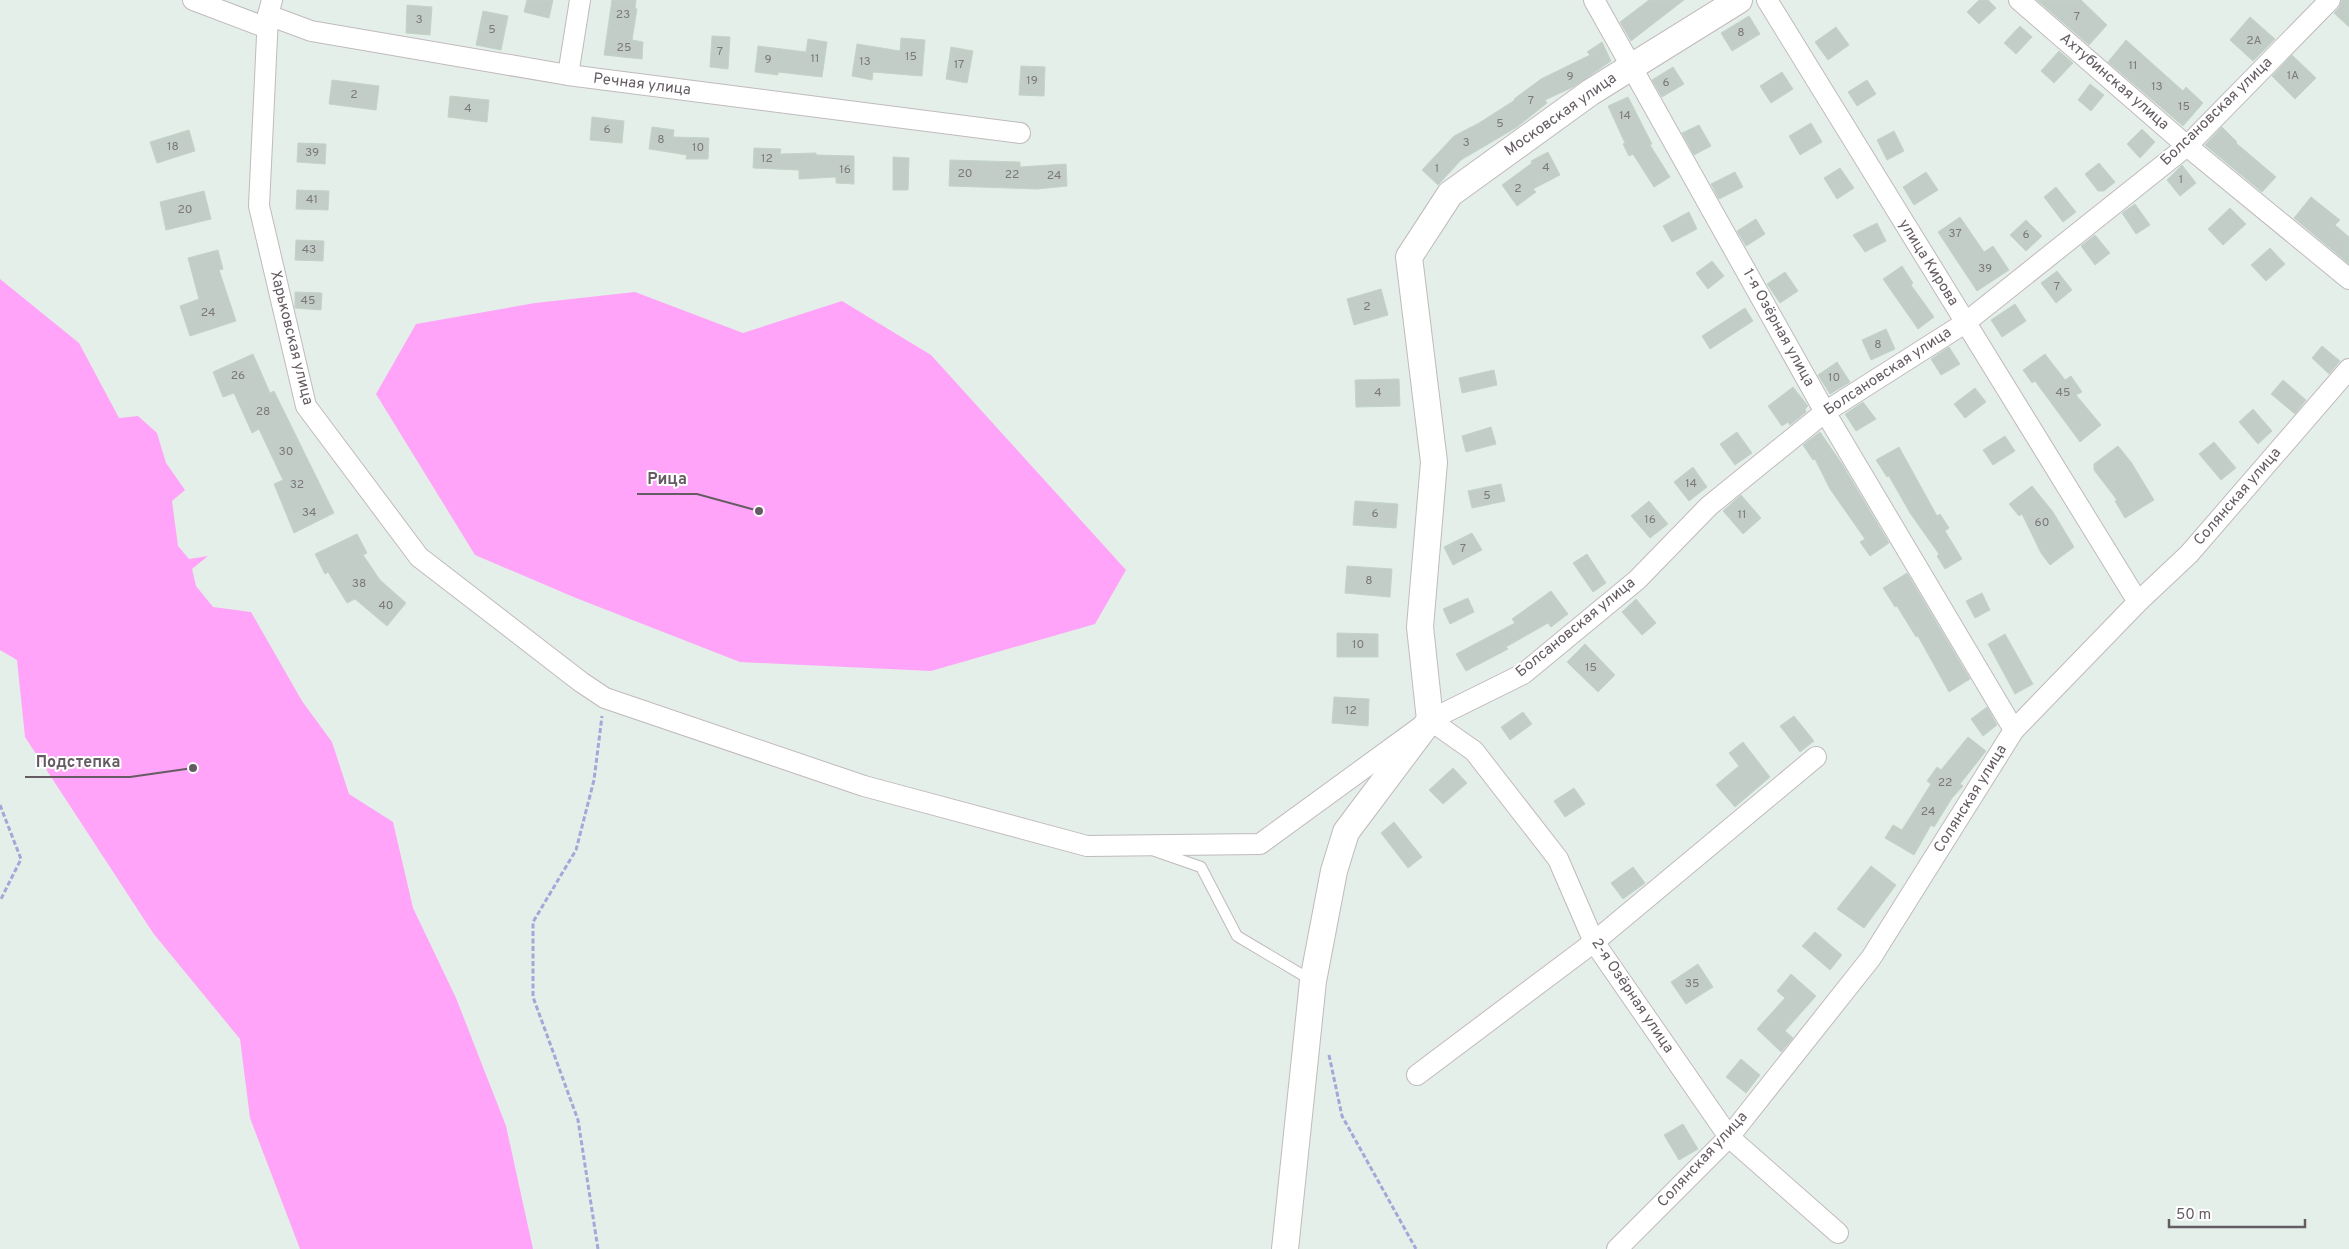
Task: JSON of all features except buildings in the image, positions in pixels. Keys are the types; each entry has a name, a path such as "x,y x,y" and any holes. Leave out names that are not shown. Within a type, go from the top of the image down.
{"street":[{"name":"Речная улица","path":"193,0 269,14 311,32 568,75 1020,133"},
{"path":"568,75 580,0"},
{"name":"1-я Озёрная улица","path":"1594,0 1825,412 2014,730"},
{"name":"Московская улица","path":"1430,720 1420,628 1434,462 1409,257 1450,194 1591,92 1739,0"},
{"name":"улица Кирова","path":"1767,0 2138,602"},
{"name":"Ахтубинская улица","path":"2019,0 2187,146 2349,278"},
{"name":"Болсановская улица","path":"1137,846 1260,844 1430,720 1524,674 1637,580 1709,506 1825,412 1965,323 2187,146 2330,0"},
{"name":"Харьковская улица","path":"269,14 259,206 306,406 419,557 581,682 605,698 873,788 1087,846 1137,846"},
{"name":"Солянская улица","path":"1617,1249 1729,1137 1872,958 2014,730 2138,602 2189,554 2349,369"},
{"path":"1285,1249 1313,981 1334,871 1346,832 1430,720"},
{"name":"2-я Озёрная улица","path":"1430,720 1474,751 1558,859 1594,942 1729,1137 1838,1233"},
{"path":"1418,1075 1594,942 1816,757"}],"lane":[{"path":"1137,846 1201,867 1237,936 1313,981"}],"path":[{"path":"598,1249 578,1120 533,997 533,922 576,850 594,780 605,698"},
{"path":"0,805 21,859 0,901"},
{"path":"1327,1048 1342,1116 1416,1249"}],"shaded area":[{"path":"0,279 79,343 119,418 138,416 157,433 166,463 185,490 172,501 178,546 189,559 208,556 192,569 196,586 213,607 251,612 302,701 332,742 349,794 393,822 413,908 456,998 506,1126 533,1249 300,1249 250,1118 240,1039 153,933 25,737 17,660 0,650"},
{"path":"635,292 743,333 842,301 931,355 1126,570 1095,624 931,671 740,662 576,598 475,555 376,394 416,324 535,303"}],"place":[{"name":"Рица","path":"759,511"},
{"name":"Подстепка","path":"193,768"}]}
